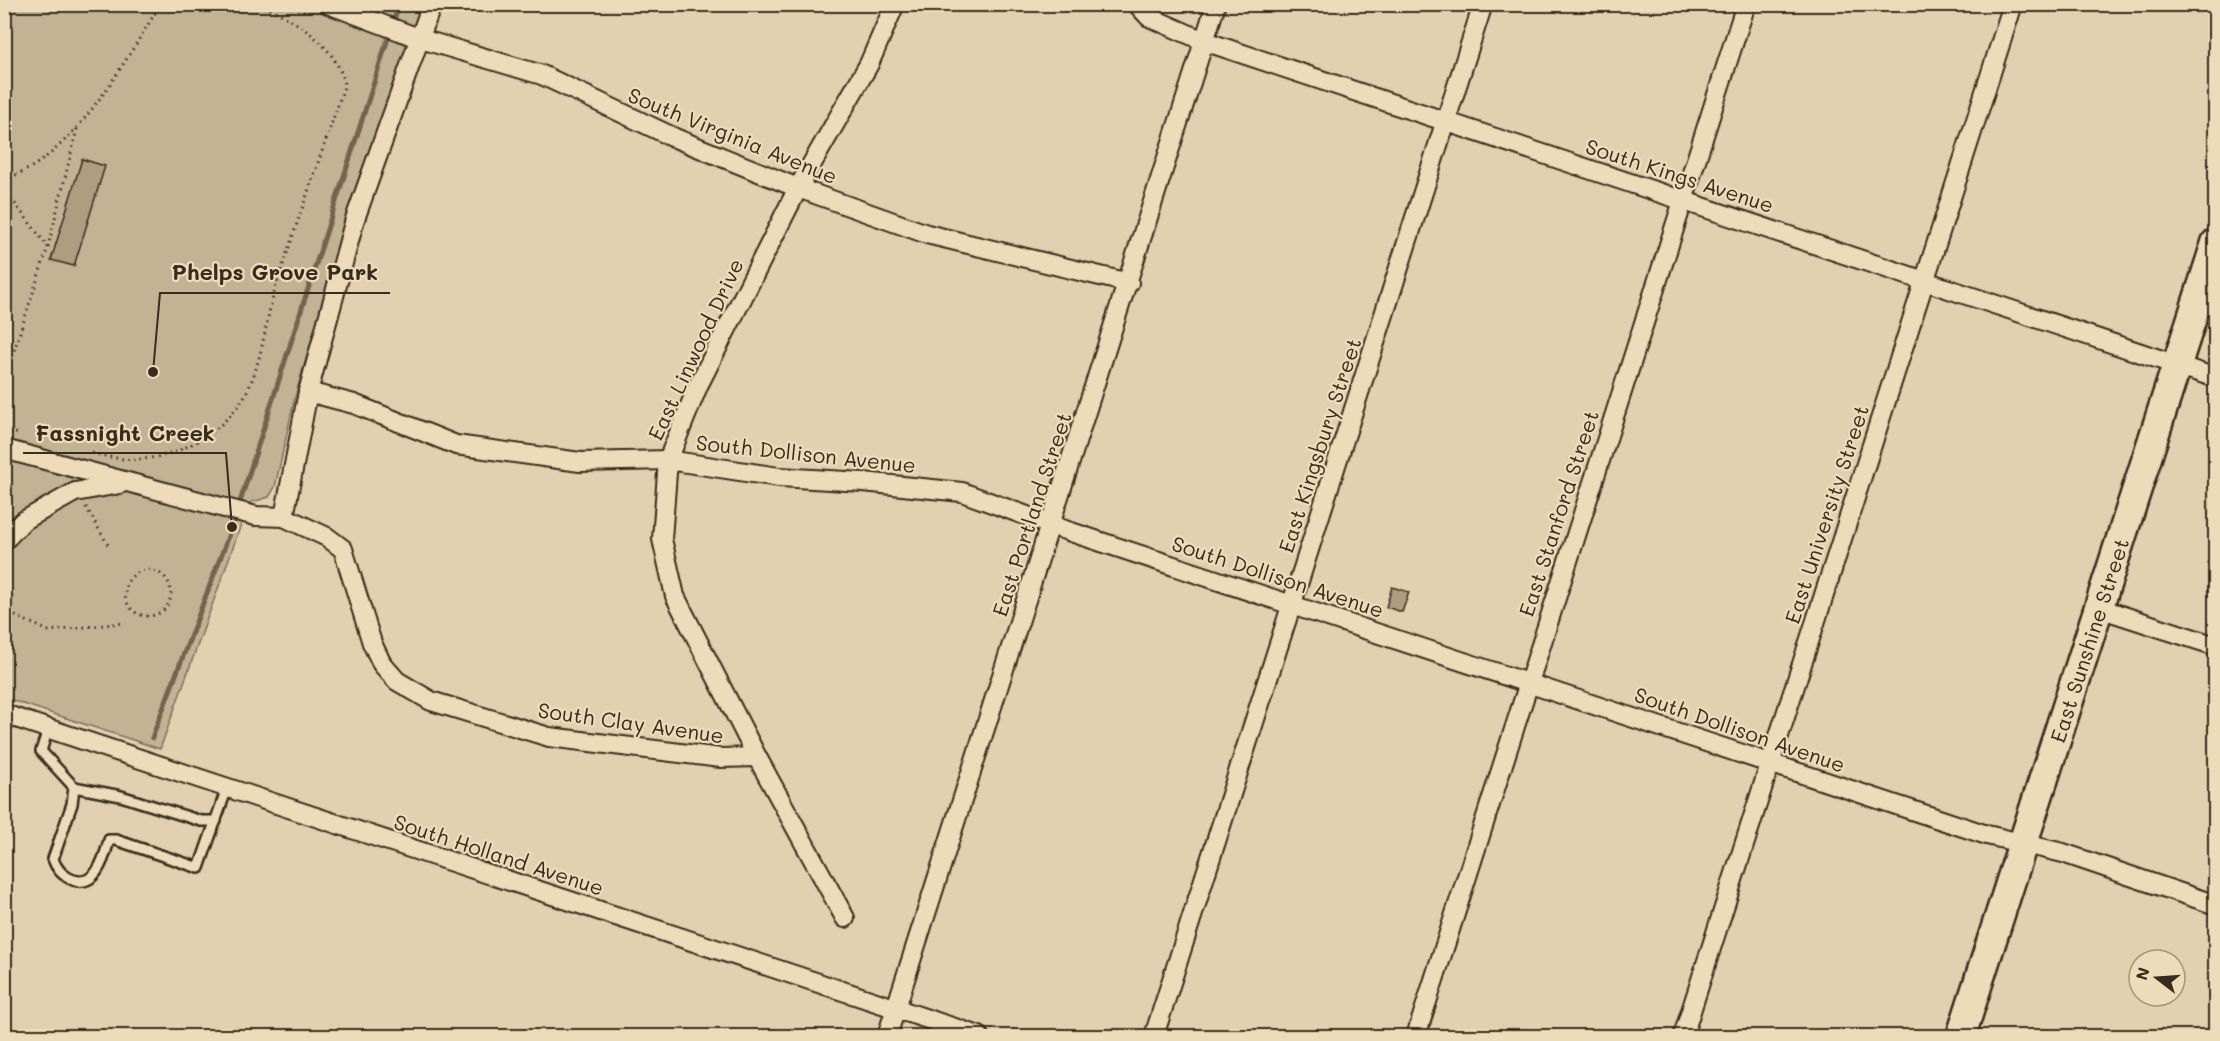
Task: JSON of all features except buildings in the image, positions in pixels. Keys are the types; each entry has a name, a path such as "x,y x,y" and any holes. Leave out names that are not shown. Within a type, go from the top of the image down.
{"main road":[{"name":"East Sunshine Street","path":"1961,1036 2216,243"}],"street":[{"name":"South Virginia Avenue","path":"328,4 417,38 542,75 675,138 798,188 927,234 1129,283"},
{"path":"284,517 308,392 355,219 417,38 432,4"},
{"name":"East Linwood Drive","path":"845,918 757,757 675,596 662,539 668,460 698,386 798,188 869,64 895,4"},
{"name":"South Kings Avenue","path":"1137,4 1149,17 1204,41 2216,378"},
{"name":"East Portland Street","path":"887,1036 1129,283 1216,4"},
{"name":"East Kingsbury Street","path":"1154,1036 1483,4"},
{"name":"East Stanford Street","path":"1416,1036 1746,4"},
{"name":"East University Street","path":"1683,1036 2013,4"},
{"name":"South Dollison Avenue","path":"308,392 354,404 456,445 580,462 668,460 778,477 863,482 962,492 1051,526 1528,681 1987,835 2063,854 2216,904"},
{"name":"South Clay Avenue","path":"4,449 256,516 284,517 327,537 343,549 372,643 382,664 397,681 431,701 549,737 721,758 757,757"},
{"path":"4,542 23,521 75,492 126,483"},
{"path":"2099,608 2216,646"},
{"name":"South Holland Avenue","path":"4,714 979,1036"}],"lane":[{"path":"48,729 41,751 74,787 121,796 201,821 216,821"},
{"path":"74,787 72,804 53,859 64,875 79,882 89,880 96,874 110,840 116,840 199,868 227,788"}],"path":[{"path":"4,179 16,176 45,159 77,128 161,4"},
{"path":"89,452 128,460 144,459 187,446 211,434 228,418 244,396 270,321 276,284 345,84 338,63 322,44 308,31 262,4"},
{"path":"4,381 48,247 77,128"},
{"path":"4,189 48,247"},
{"path":"4,429 25,436"},
{"path":"85,505 108,545"},
{"path":"148,569 162,575 170,587 171,594 165,607 153,615 146,616 133,610 128,604 125,588 133,575 148,569"},
{"path":"4,611 49,631 123,623"}],"shaded area":[{"path":"5,5 422,5 344,227 295,397 275,487 269,497 249,503 160,749 5,698 4,560 9,545 4,495"}],"waterway":[{"path":"152,738 232,527 399,4"}],"place":[{"name":"Phelps Grove Park","path":"153,372"},
{"name":"Fassnight Creek","path":"232,527"}]}
